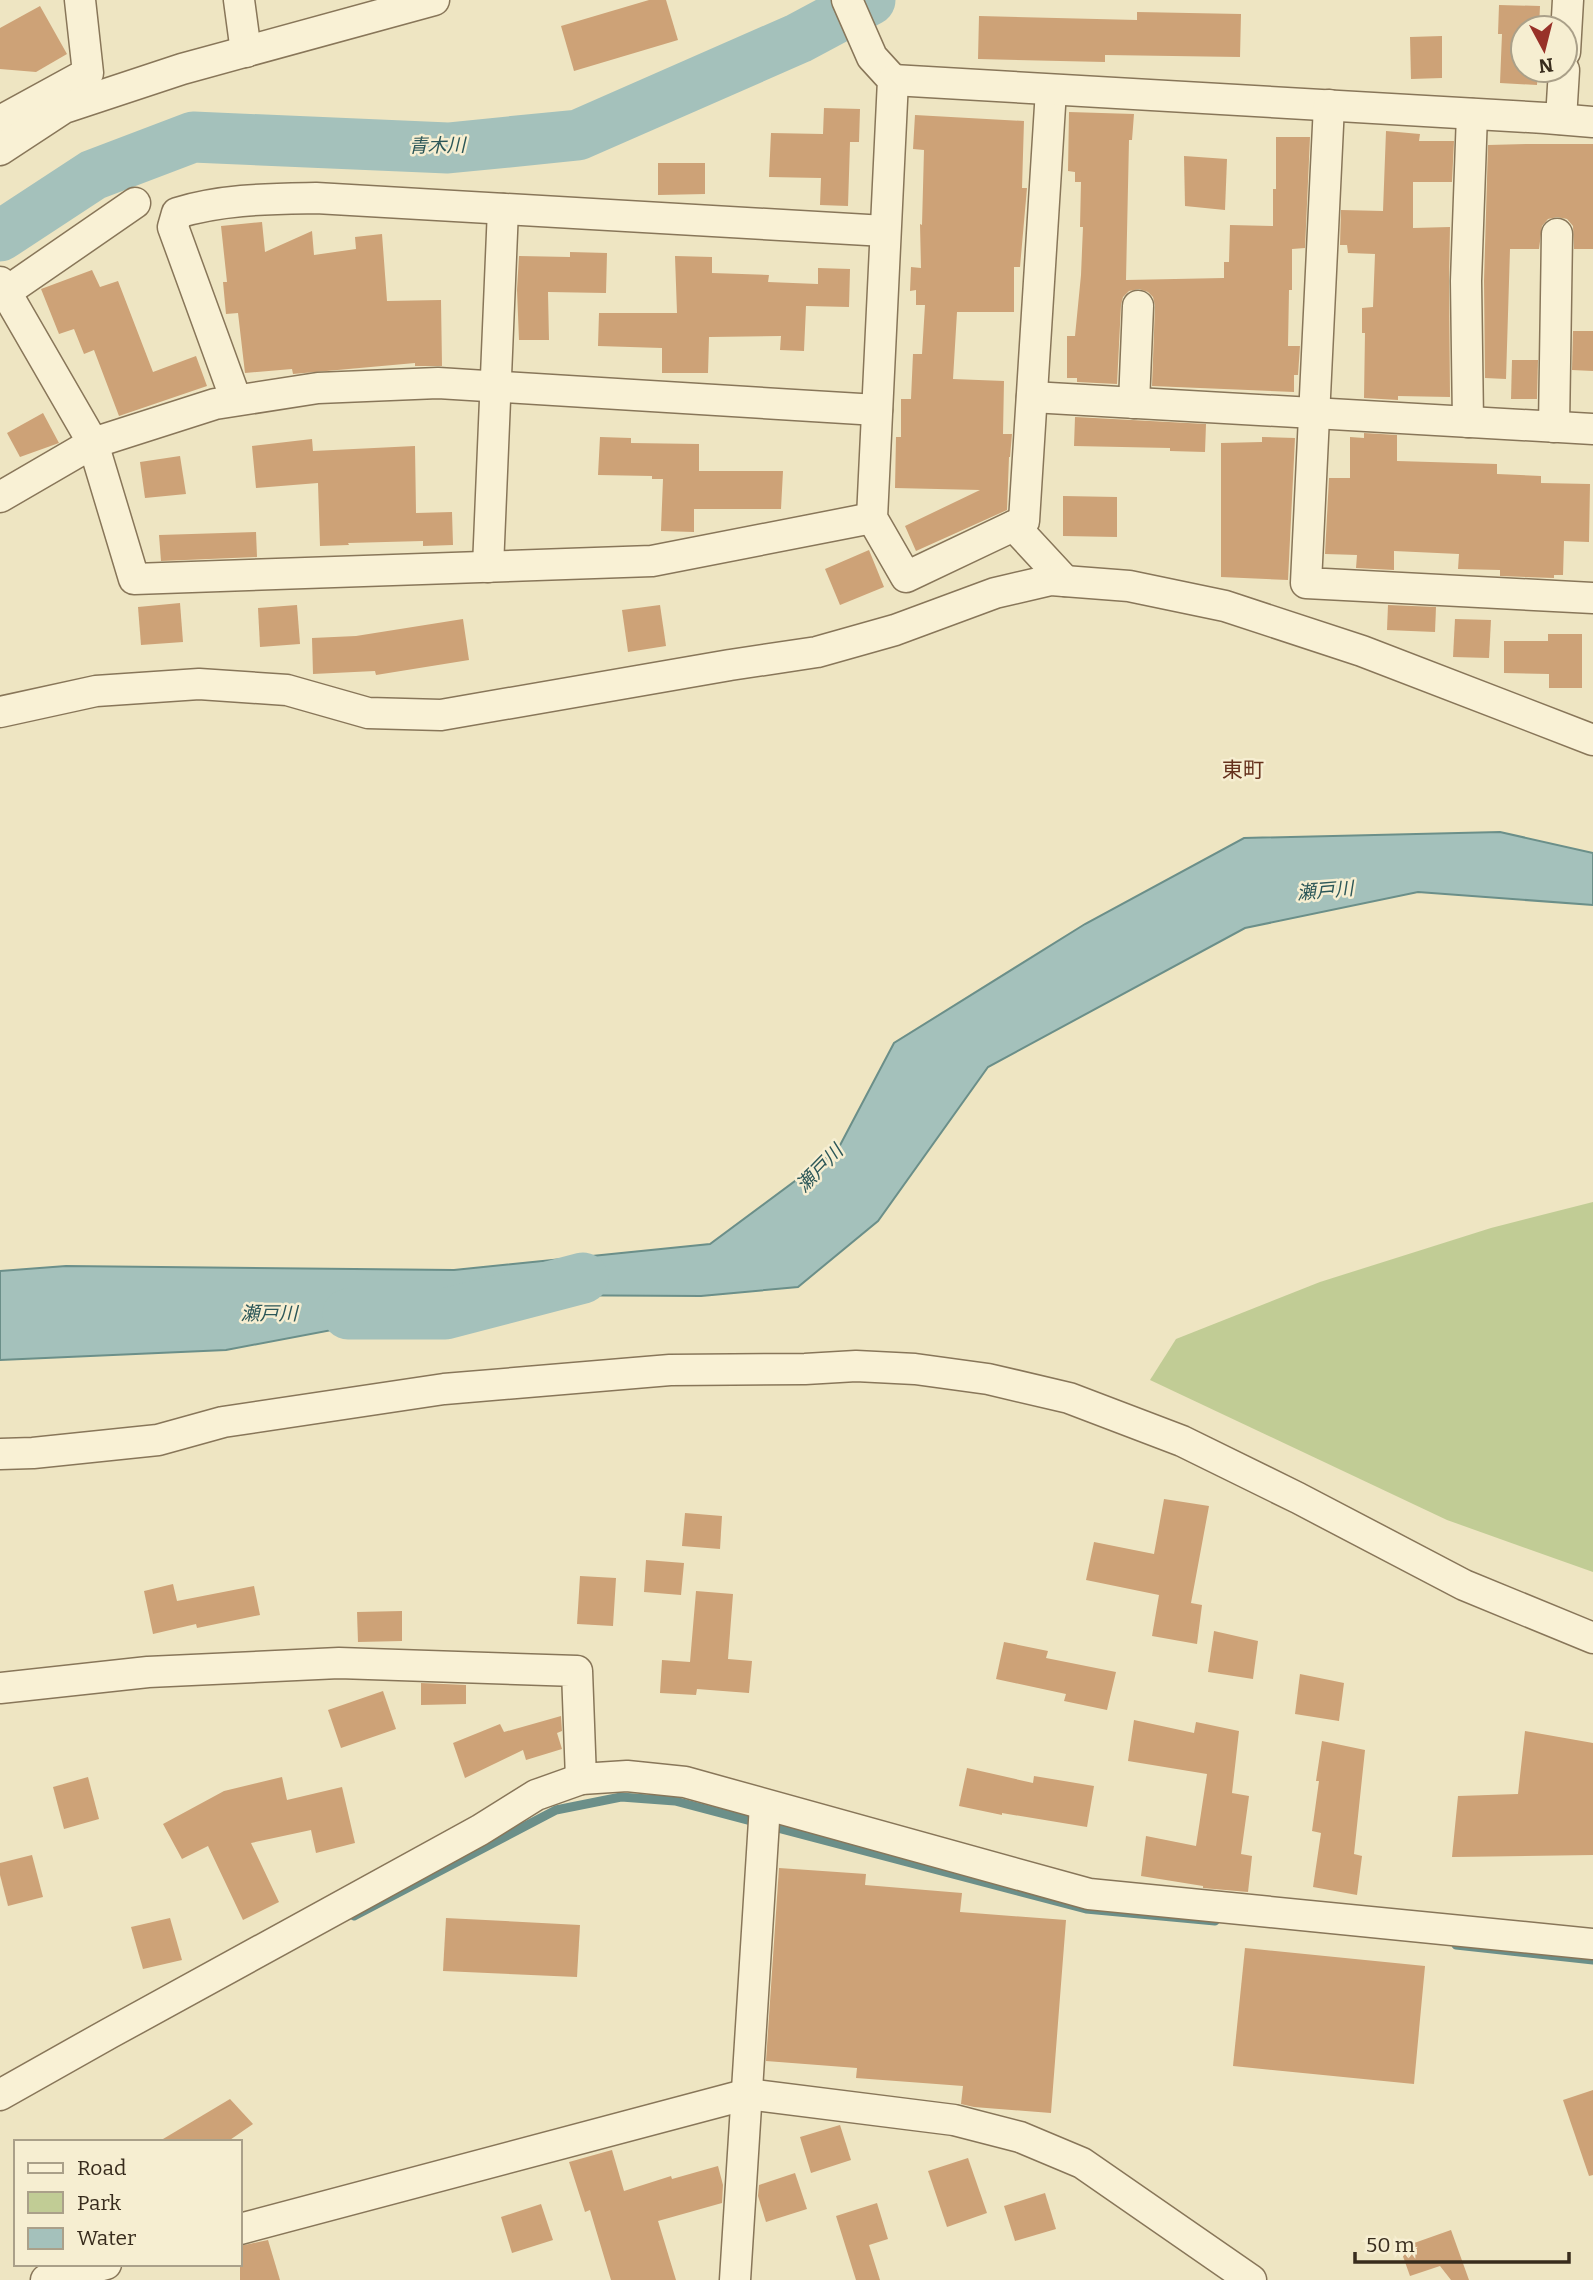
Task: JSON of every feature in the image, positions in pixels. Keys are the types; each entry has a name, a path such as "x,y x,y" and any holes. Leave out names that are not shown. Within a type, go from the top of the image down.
{"street":[{"path":"0,121 88,73 80,0"},
{"path":"239,0 246,52"},
{"path":"0,150 64,108 182,69 434,0"},
{"path":"847,0 872,57 893,80 1593,122"},
{"path":"893,80 872,517 906,577 1024,521 1051,90"},
{"path":"1562,120 1563,84"},
{"path":"1329,105 1306,583 1593,598"},
{"path":"1468,422 1466,281 1472,114"},
{"path":"236,400 173,228 177,213 202,205 268,198 316,198 885,231"},
{"path":"135,204 3,287 93,443 134,579 652,561 872,517"},
{"path":"488,567 503,209"},
{"path":"1554,427 1558,234"},
{"path":"1134,403 1138,306"},
{"path":"0,497 93,443 215,404 318,388 438,383 877,410"},
{"path":"1032,397 1593,429"},
{"path":"1014,526 1065,581"},
{"path":"0,712 96,691 199,684 287,690 368,713 441,715 817,652 895,630 995,593 1051,580 1129,586 1225,606 1362,651 1593,740"},
{"path":"0,1454 158,1440 223,1422 444,1389 670,1370 856,1366 915,1369 989,1379 1069,1398 1182,1441 1464,1585 1593,1639"},
{"path":"0,1688 148,1672 340,1663 577,1671 581,1779"},
{"path":"0,2095 480,1830 536,1795 581,1779 627,1776 685,1782 1090,1894 1593,1944"},
{"path":"736,2280 765,1805"},
{"path":"242,2228 748,2094 954,2120 1020,2137 1082,2163 1251,2280"},
{"path":"46,2280 98,2266"}],"green space":[{"path":"1593,1202 1593,1572 1447,1520 1150,1380 1176,1339 1320,1282 1491,1228"}],"water":[{"path":"1500,832 1593,853 1593,905 1418,892 1245,928 988,1067 878,1221 798,1287 701,1296 517,1295 226,1350 0,1360 0,1271 66,1266 454,1270 710,1244 838,1149 894,1043 1085,924 1244,838"}],"building":[{"path":"649,0 666,0 678,40 574,71 561,26"},
{"path":"1499,5 1540,6 1540,14 1509,14 1509,83 1500,83 1502,34 1498,34"},
{"path":"40,6 67,54 36,72 0,69 0,28"},
{"path":"1137,12 1241,14 1240,57 1105,55 1105,62 978,59 979,16 1137,20"},
{"path":"1442,36 1442,78 1411,79 1410,37"},
{"path":"824,108 860,109 859,142 850,142 848,206 820,205 821,178 769,177 771,133 823,134"},
{"path":"1069,112 1134,114 1132,140 1129,140 1126,280 1224,278 1224,262 1229,262 1230,225 1273,226 1276,137 1310,137 1305,248 1292,249 1292,290 1289,290 1288,346 1300,346 1298,375 1294,375 1294,392 1152,386 1155,306 1153,297 1139,289 1129,291 1123,297 1121,305 1117,384 1077,382 1077,378 1067,378 1067,336 1075,336 1083,227 1080,227 1081,182 1075,182 1075,172 1068,171"},
{"path":"915,115 1024,121 1022,188 1027,188 1020,267 1014,267 1014,312 957,312 953,379 1004,381 1003,434 1012,434 1007,510 916,551 905,526 980,490 895,488 896,437 901,437 901,399 911,399 913,354 922,354 925,305 916,305 916,290 910,291 911,267 921,268 920,224 922,225 924,150 913,149"},
{"path":"1386,131 1420,134 1419,141 1454,141 1452,182 1413,182 1413,228 1450,227 1450,397 1398,396 1398,400 1364,398 1365,333 1362,333 1362,308 1373,307 1375,254 1348,253 1347,245 1340,245 1341,210 1383,211"},
{"path":"1593,144 1593,249 1574,249 1573,226 1567,219 1557,217 1548,219 1542,226 1539,249 1510,249 1506,379 1485,378 1484,281 1488,145"},
{"path":"1184,156 1227,159 1225,210 1185,206"},
{"path":"658,163 705,163 705,194 658,195"},
{"path":"262,222 265,252 312,231 314,255 356,249 355,237 382,234 387,301 441,300 442,366 415,366 415,363 293,374 292,369 245,373 238,313 226,314 223,282 227,282 221,226"},
{"path":"570,252 607,253 606,293 548,292 549,340 519,340 519,256 570,257"},
{"path":"675,256 712,257 712,273 769,275 768,282 818,284 818,268 850,269 849,307 806,306 804,351 780,350 781,336 709,337 708,373 662,373 662,348 598,346 599,313 677,313"},
{"path":"92,270 100,287 118,281 153,372 196,356 207,386 119,416 94,350 84,354 74,329 59,334 41,289"},
{"path":"1573,331 1593,331 1593,371 1572,370"},
{"path":"1512,360 1538,360 1537,399 1511,399"},
{"path":"43,413 59,443 20,457 7,433"},
{"path":"1075,417 1206,424 1205,452 1170,451 1170,448 1074,446"},
{"path":"1364,433 1397,435 1397,461 1497,464 1497,474 1541,476 1541,483 1590,484 1589,542 1564,541 1563,575 1554,575 1554,578 1500,576 1500,570 1458,569 1459,554 1394,551 1394,570 1356,568 1357,555 1325,554 1329,478 1350,478 1350,437 1364,438"},
{"path":"600,437 631,438 631,443 699,444 699,471 783,471 781,509 694,509 694,532 661,531 663,479 652,479 652,476 598,475"},
{"path":"1262,437 1295,438 1288,580 1221,577 1221,443 1262,442"},
{"path":"312,439 313,451 415,446 416,513 452,512 453,545 423,546 423,541 320,546 318,483 256,488 252,446"},
{"path":"180,456 186,494 145,498 140,462"},
{"path":"1063,496 1117,497 1117,537 1063,536"},
{"path":"256,532 257,557 161,561 159,535"},
{"path":"869,550 884,587 840,605 825,569"},
{"path":"180,603 183,642 141,645 138,607"},
{"path":"297,605 300,644 260,647 258,608"},
{"path":"660,605 666,646 628,652 622,610"},
{"path":"1388,605 1436,607 1435,632 1387,630"},
{"path":"463,619 469,660 376,675 375,671 313,674 312,638 356,636"},
{"path":"1455,619 1491,620 1489,658 1453,657"},
{"path":"1548,634 1582,634 1582,688 1549,688 1549,674 1504,673 1504,641 1548,641"},
{"path":"1164,1499 1209,1506 1191,1603 1202,1605 1197,1644 1152,1636 1159,1595 1086,1580 1094,1542 1154,1554"},
{"path":"685,1513 722,1516 720,1549 682,1546"},
{"path":"646,1560 684,1563 681,1595 644,1592"},
{"path":"580,1576 616,1578 613,1626 577,1624"},
{"path":"173,1584 177,1601 254,1586 260,1615 197,1628 196,1624 153,1634 144,1591"},
{"path":"696,1591 733,1594 728,1659 752,1661 749,1693 697,1689 696,1695 660,1693 662,1660 690,1662"},
{"path":"402,1611 402,1641 358,1642 357,1612"},
{"path":"1214,1631 1258,1641 1253,1679 1208,1672"},
{"path":"1004,1642 1048,1651 1046,1658 1116,1672 1107,1710 1064,1701 1066,1694 996,1679"},
{"path":"1300,1674 1344,1683 1339,1721 1295,1714"},
{"path":"421,1683 466,1685 466,1704 421,1705"},
{"path":"383,1691 396,1729 341,1748 328,1710"},
{"path":"561,1716 562,1731 557,1733 562,1749 526,1760 523,1750 465,1778 453,1743 500,1724 504,1732"},
{"path":"1134,1720 1194,1733 1196,1722 1239,1731 1232,1793 1249,1796 1241,1854 1252,1856 1248,1892 1203,1888 1141,1876 1146,1836 1196,1846 1207,1774 1128,1761"},
{"path":"1525,1731 1593,1743 1593,1855 1452,1857 1458,1796 1518,1794"},
{"path":"1322,1741 1365,1750 1354,1854 1362,1856 1357,1895 1313,1887 1321,1833 1312,1831"},
{"path":"967,1768 1033,1783 1034,1776 1094,1786 1087,1827 959,1806"},
{"path":"88,1777 99,1819 64,1829 53,1787"},
{"path":"282,1777 287,1800 342,1787 355,1843 316,1853 311,1830 251,1843 279,1902 243,1920 208,1846 182,1859 163,1824 224,1791"},
{"path":"32,1855 43,1897 8,1906 0,1875 0,1863"},
{"path":"779,1868 866,1874 865,1885 962,1893 960,1912 1066,1920 1051,2113 961,2104 963,2086 856,2078 857,2068 766,2061"},
{"path":"170,1918 182,1960 143,1969 131,1927"},
{"path":"446,1918 580,1925 577,1977 443,1971"},
{"path":"1245,1948 1425,1966 1414,2084 1233,2066"},
{"path":"1593,2090 1593,2175 1589,2176 1563,2100"},
{"path":"230,2099 253,2124 230,2140 161,2140"},
{"path":"840,2125 851,2160 811,2173 800,2137"},
{"path":"612,2150 624,2191 671,2176 672,2179 718,2166 723,2185 722,2203 658,2221 676,2280 611,2280 590,2210 585,2212 569,2162"},
{"path":"968,2158 987,2213 947,2227 928,2171"},
{"path":"795,2173 807,2209 766,2222 758,2196 759,2185"},
{"path":"1045,2193 1056,2229 1015,2241 1004,2206"},
{"path":"877,2203 888,2239 869,2245 880,2280 856,2280 836,2216"},
{"path":"541,2204 553,2240 512,2253 501,2217"},
{"path":"1451,2230 1469,2280 1451,2280 1440,2266 1410,2276 1400,2248"},
{"path":"268,2240 280,2280 240,2280 242,2246"}],"waterway":[{"name":"青木川","path":"0,236 93,175 193,137 448,148 578,135 799,38 870,0"},
{"name":"瀬戸川","path":"348,1314 445,1314 583,1278"},
{"path":"354,1916 556,1810 621,1797 675,1801 1086,1909 1215,1921"},
{"path":"1456,1945 1593,1960"}],"district":[{"name":"東町","path":"1243,770"}]}
